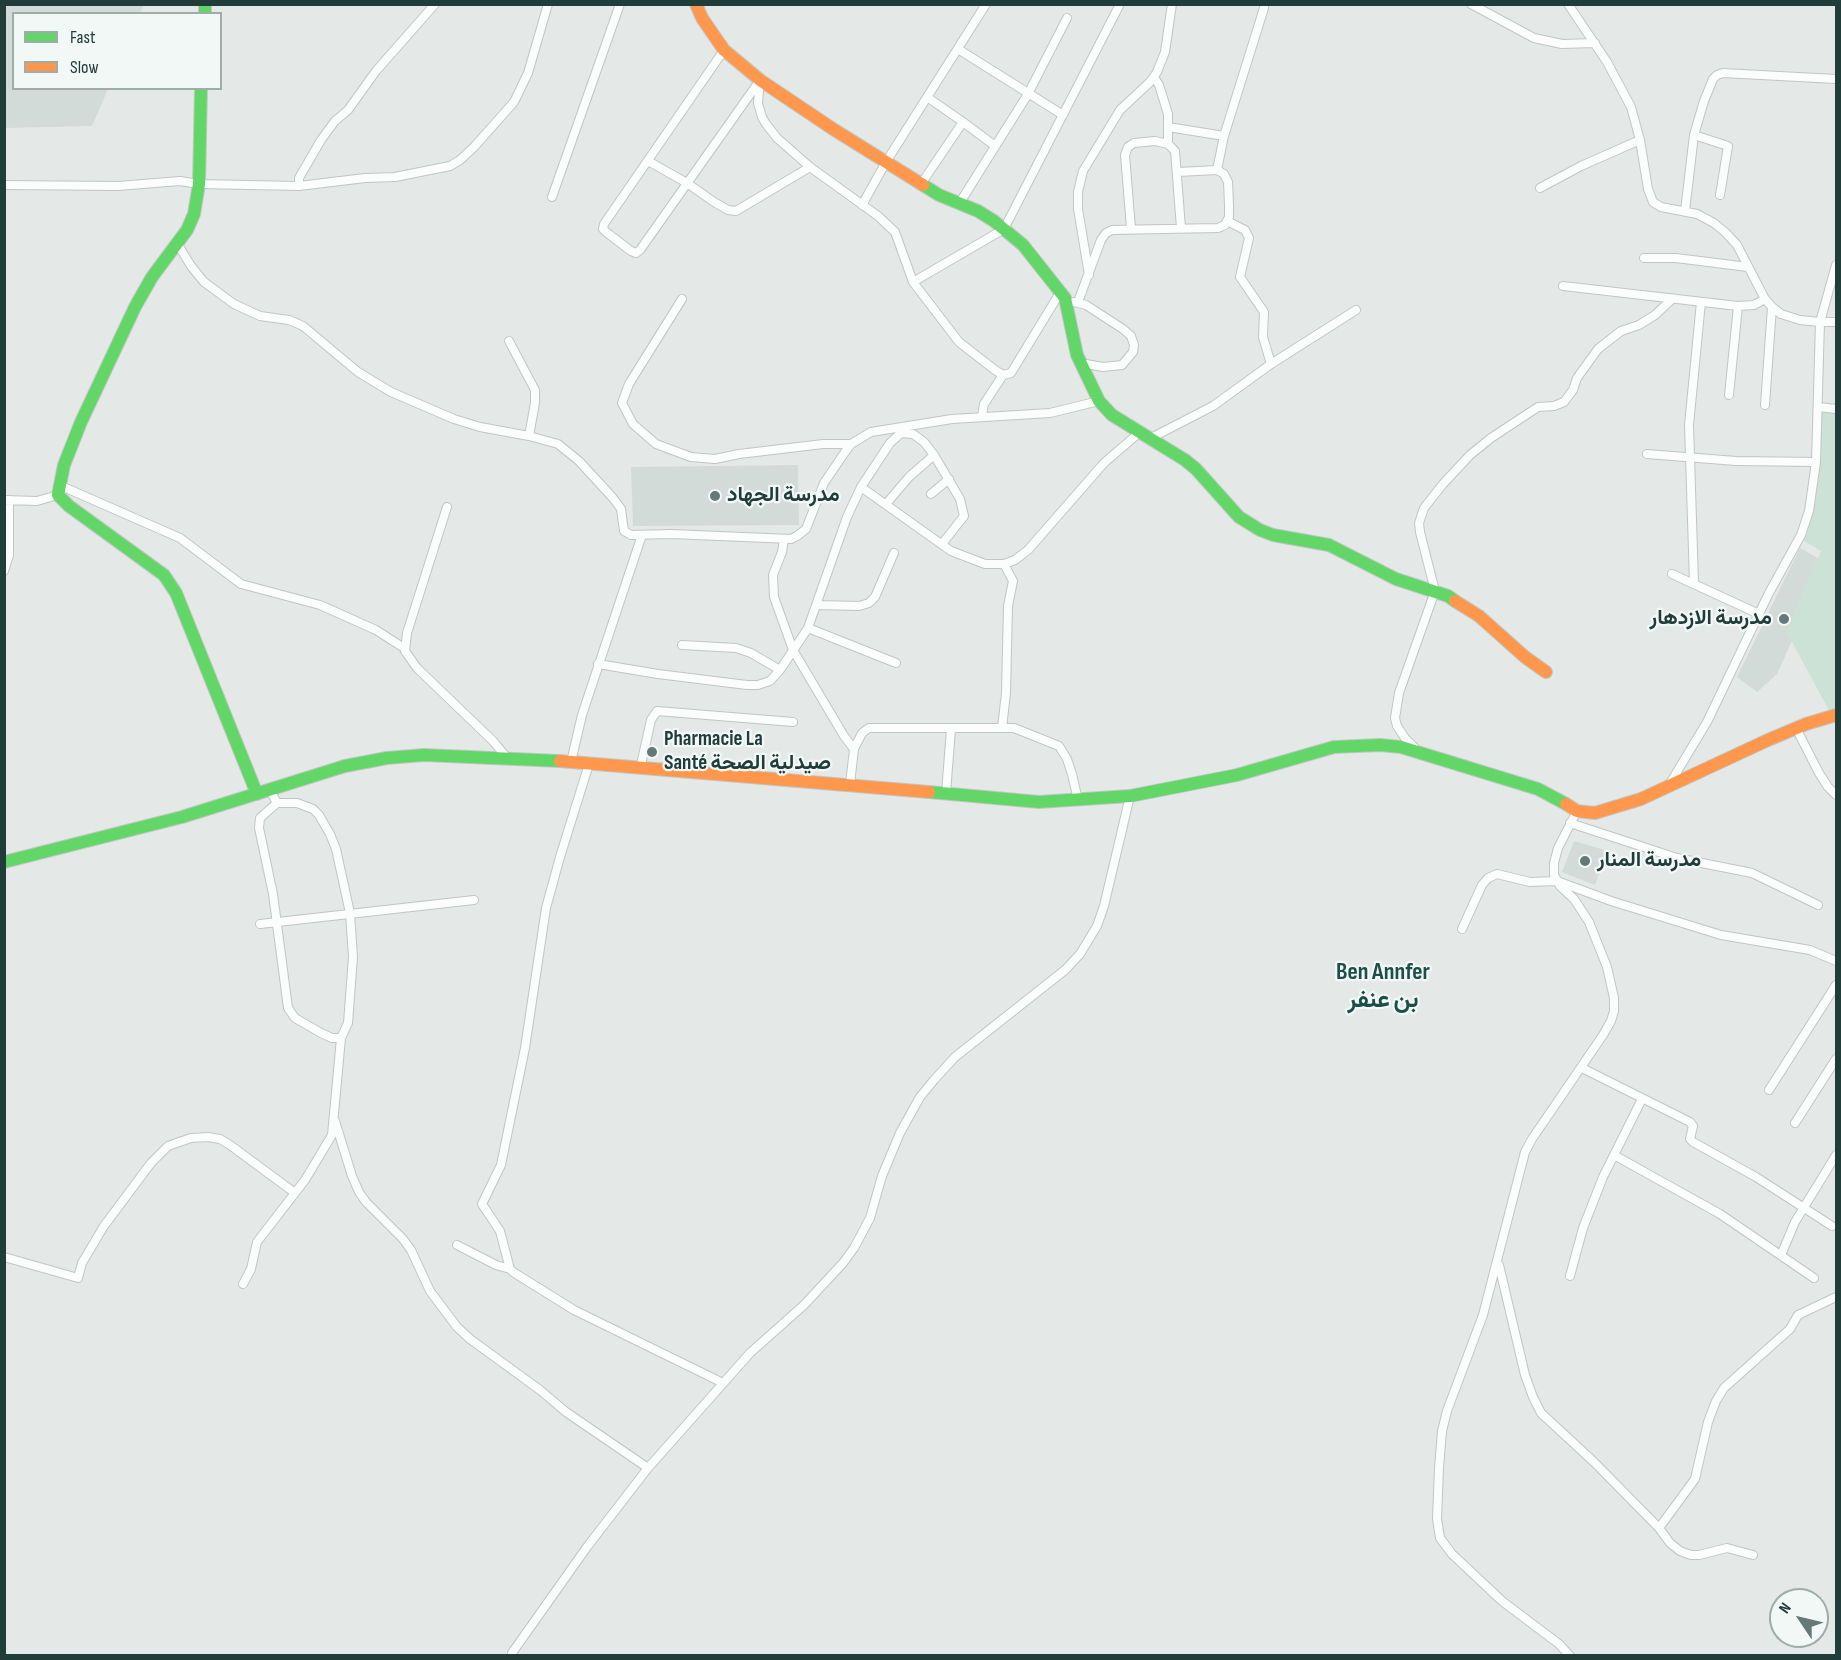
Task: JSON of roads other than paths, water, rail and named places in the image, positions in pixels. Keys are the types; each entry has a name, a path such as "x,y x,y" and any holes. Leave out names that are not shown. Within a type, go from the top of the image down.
{"street":[{"path":"299,186 299,178 306,164 328,130 348,110 376,71 435,4"},
{"path":"4,185 118,186 167,181 299,186 365,178 395,177 450,166 460,160 514,102 528,74 548,4"},
{"path":"552,197 620,4"},
{"path":"696,4 702,18 724,51 760,80 921,184 978,212 1004,229 1034,257 1073,303 1086,305 1131,336 1134,345 1133,352 1122,365 1102,367 1080,363"},
{"path":"862,205 886,162 986,4"},
{"path":"913,282 1004,229 1120,4"},
{"path":"1089,275 1078,209 1078,192 1083,171 1120,110 1154,77 1165,52 1172,4"},
{"path":"1471,4 1534,38 1562,44 1595,42"},
{"path":"1568,4 1595,42 1628,101 1640,140 1648,189 1653,202 1661,207 1697,214 1726,233 1737,245 1765,299 1772,307 1793,319 1836,322"},
{"path":"1217,170 1224,136 1264,8"},
{"path":"959,204 1028,94 1067,18"},
{"path":"958,49 1063,115"},
{"path":"724,51 604,224 603,229 606,232 631,251 636,253 640,250 760,80"},
{"path":"1685,211 1694,135 1713,79 1723,73 1836,79"},
{"path":"1154,77 1164,98 1168,114 1168,144"},
{"path":"760,80 758,103 762,117 777,138 810,167 898,235 913,282 959,342 1003,375 1011,373 1061,291"},
{"path":"4,572 9,555 7,500 37,501 58,490 81,422 135,307 194,214 199,184 201,90"},
{"path":"927,97 995,146"},
{"path":"921,184 963,122"},
{"path":"1168,127 1224,136"},
{"path":"1694,135 1728,146 1720,195"},
{"path":"1540,188 1581,166 1640,140"},
{"path":"1131,228 1126,150 1134,143 1155,141 1168,144 1175,151 1181,228"},
{"path":"648,161 728,210 736,211 810,167"},
{"path":"1178,172 1217,170 1224,174 1228,182 1227,221"},
{"path":"1227,221 1218,228 1131,228 1106,233 1098,247 1089,275 1073,303 1070,329 1080,363 1099,401 1112,415 1169,448 1196,469 1239,517 1260,530 1281,537 1329,545 1396,579 1448,596 1465,606 1546,672"},
{"path":"1227,221 1245,230 1249,238 1240,277 1264,312 1263,337 1271,364"},
{"path":"177,243 204,282 234,304 260,315 289,320 303,326 358,372 376,384 413,403 454,419 558,444 579,461 618,504 625,533 631,535 671,534 784,539 797,536 806,528 824,483 851,444 871,432 952,419 1050,413 1099,401"},
{"path":"1644,258 1676,258 1748,267"},
{"path":"1667,788 1707,722 1759,614 1801,535 1809,511 1816,462 1820,322 1836,265"},
{"path":"1563,286 1738,306 1754,305 1765,299"},
{"path":"681,299 629,384 622,402 633,424 656,444 691,458 715,459 739,453 802,446 851,444"},
{"path":"1420,753 1397,726 1395,706 1407,666 1435,591 1420,532 1419,523 1424,508 1470,455 1538,407 1554,406 1564,402 1573,390 1577,378 1598,349 1621,331 1654,315 1672,299"},
{"path":"1694,583 1689,425 1701,302"},
{"path":"1729,395 1738,306"},
{"path":"1765,405 1772,307"},
{"path":"861,487 951,551 985,564 1004,564 1015,560 1028,550 1104,463 1145,435 1213,406 1271,364 1356,310"},
{"path":"509,341 535,390 529,436"},
{"path":"982,416 984,404 1003,375"},
{"path":"1819,407 1836,409"},
{"path":"598,664 658,675 747,685 758,685 770,681 808,628 847,517 861,487 890,443 901,433 908,432 917,436 934,455 960,499 964,516 942,544"},
{"path":"1647,454 1736,461 1816,462"},
{"path":"886,504 909,477 934,455"},
{"path":"931,494 949,479"},
{"path":"58,490 180,538 241,584 320,605 376,630 404,648 417,668 493,741 508,759"},
{"path":"58,490 69,506 164,575 176,593 257,794"},
{"path":"404,648 447,507"},
{"path":"571,762 582,715 642,535"},
{"path":"784,539 782,552 773,574 774,597 794,650 844,736 854,749"},
{"path":"817,605 842,607 869,603 875,597 894,553"},
{"path":"1002,728 1006,693 1008,606 1012,581 1004,564"},
{"path":"1672,574 1759,614"},
{"path":"808,628 896,663"},
{"path":"682,645 736,648 751,653 780,670"},
{"path":"640,769 651,720 657,711 793,722"},
{"path":"4,862 182,817 345,766 387,758 434,754 571,762 850,784 1040,802 1130,796 1237,775 1334,747 1380,745 1420,753 1550,794 1576,811 1589,814 1605,812 1667,788 1796,729 1836,715"},
{"path":"850,784 854,749 862,733 869,728 1014,728 1059,746 1067,759 1078,800"},
{"path":"946,793 951,729"},
{"path":"1796,729 1819,773 1836,795"},
{"path":"510,1269 501,1231 483,1208 482,1202 501,1165 525,1048 546,908 589,764"},
{"path":"270,790 278,803"},
{"path":"512,1653 587,1547 648,1468 750,1353 819,1290 848,1256 870,1218 882,1176 900,1133 920,1098 934,1080 955,1057 1065,970 1088,942 1104,906 1130,796"},
{"path":"243,1284 251,1269 257,1242 295,1193 332,1135 341,1038 348,1023 351,997 353,957 350,913 336,849 319,815 297,803 278,803 260,818 258,823 277,921 289,1012 321,1033 332,1038 341,1038"},
{"path":"1570,1656 1559,1644 1521,1617 1484,1585 1444,1545 1438,1530 1442,1431 1451,1399 1484,1315 1528,1146 1582,1068 1611,1021 1614,998 1607,967 1589,922 1554,875 1554,863 1562,839 1576,811"},
{"path":"1570,823 1677,858 1752,873 1818,905"},
{"path":"1462,929 1482,885 1497,874 1530,882 1557,881 1611,902 1721,935 1810,950 1836,961"},
{"path":"260,924 474,900"},
{"path":"1769,1090 1836,985"},
{"path":"1795,1123 1836,1059"},
{"path":"1582,1068 1692,1123 1690,1138 1693,1142 1756,1177 1832,1226"},
{"path":"1570,1276 1583,1228 1614,1155 1642,1099"},
{"path":"335,1120 359,1192 411,1250 430,1291 457,1328 566,1412 648,1468"},
{"path":"4,1257 78,1278 82,1263 104,1226 151,1162 168,1146 191,1138 220,1139 295,1193"},
{"path":"1614,1155 1720,1214 1814,1278"},
{"path":"1781,1255 1803,1208 1836,1155"},
{"path":"457,1245 496,1265 510,1269 574,1310 723,1383"},
{"path":"1498,1262 1525,1375 1541,1413 1594,1462 1659,1528 1670,1543 1685,1554 1699,1555 1727,1548 1753,1555"},
{"path":"1659,1528 1695,1479 1708,1422 1724,1388 1790,1329 1798,1315 1836,1297"}],"place":[{"name":"مدرسة الجهاد","path":"715,496"},
{"name":"مدرسة الازدهار","path":"1784,619"},
{"name":"Pharmacie La Santé صيدلية الصحة","path":"652,752"},
{"name":"مدرسة المنار","path":"1585,861"}],"district":[{"name":"Ben Annfer بن عنفر","path":"1383,987"}]}
